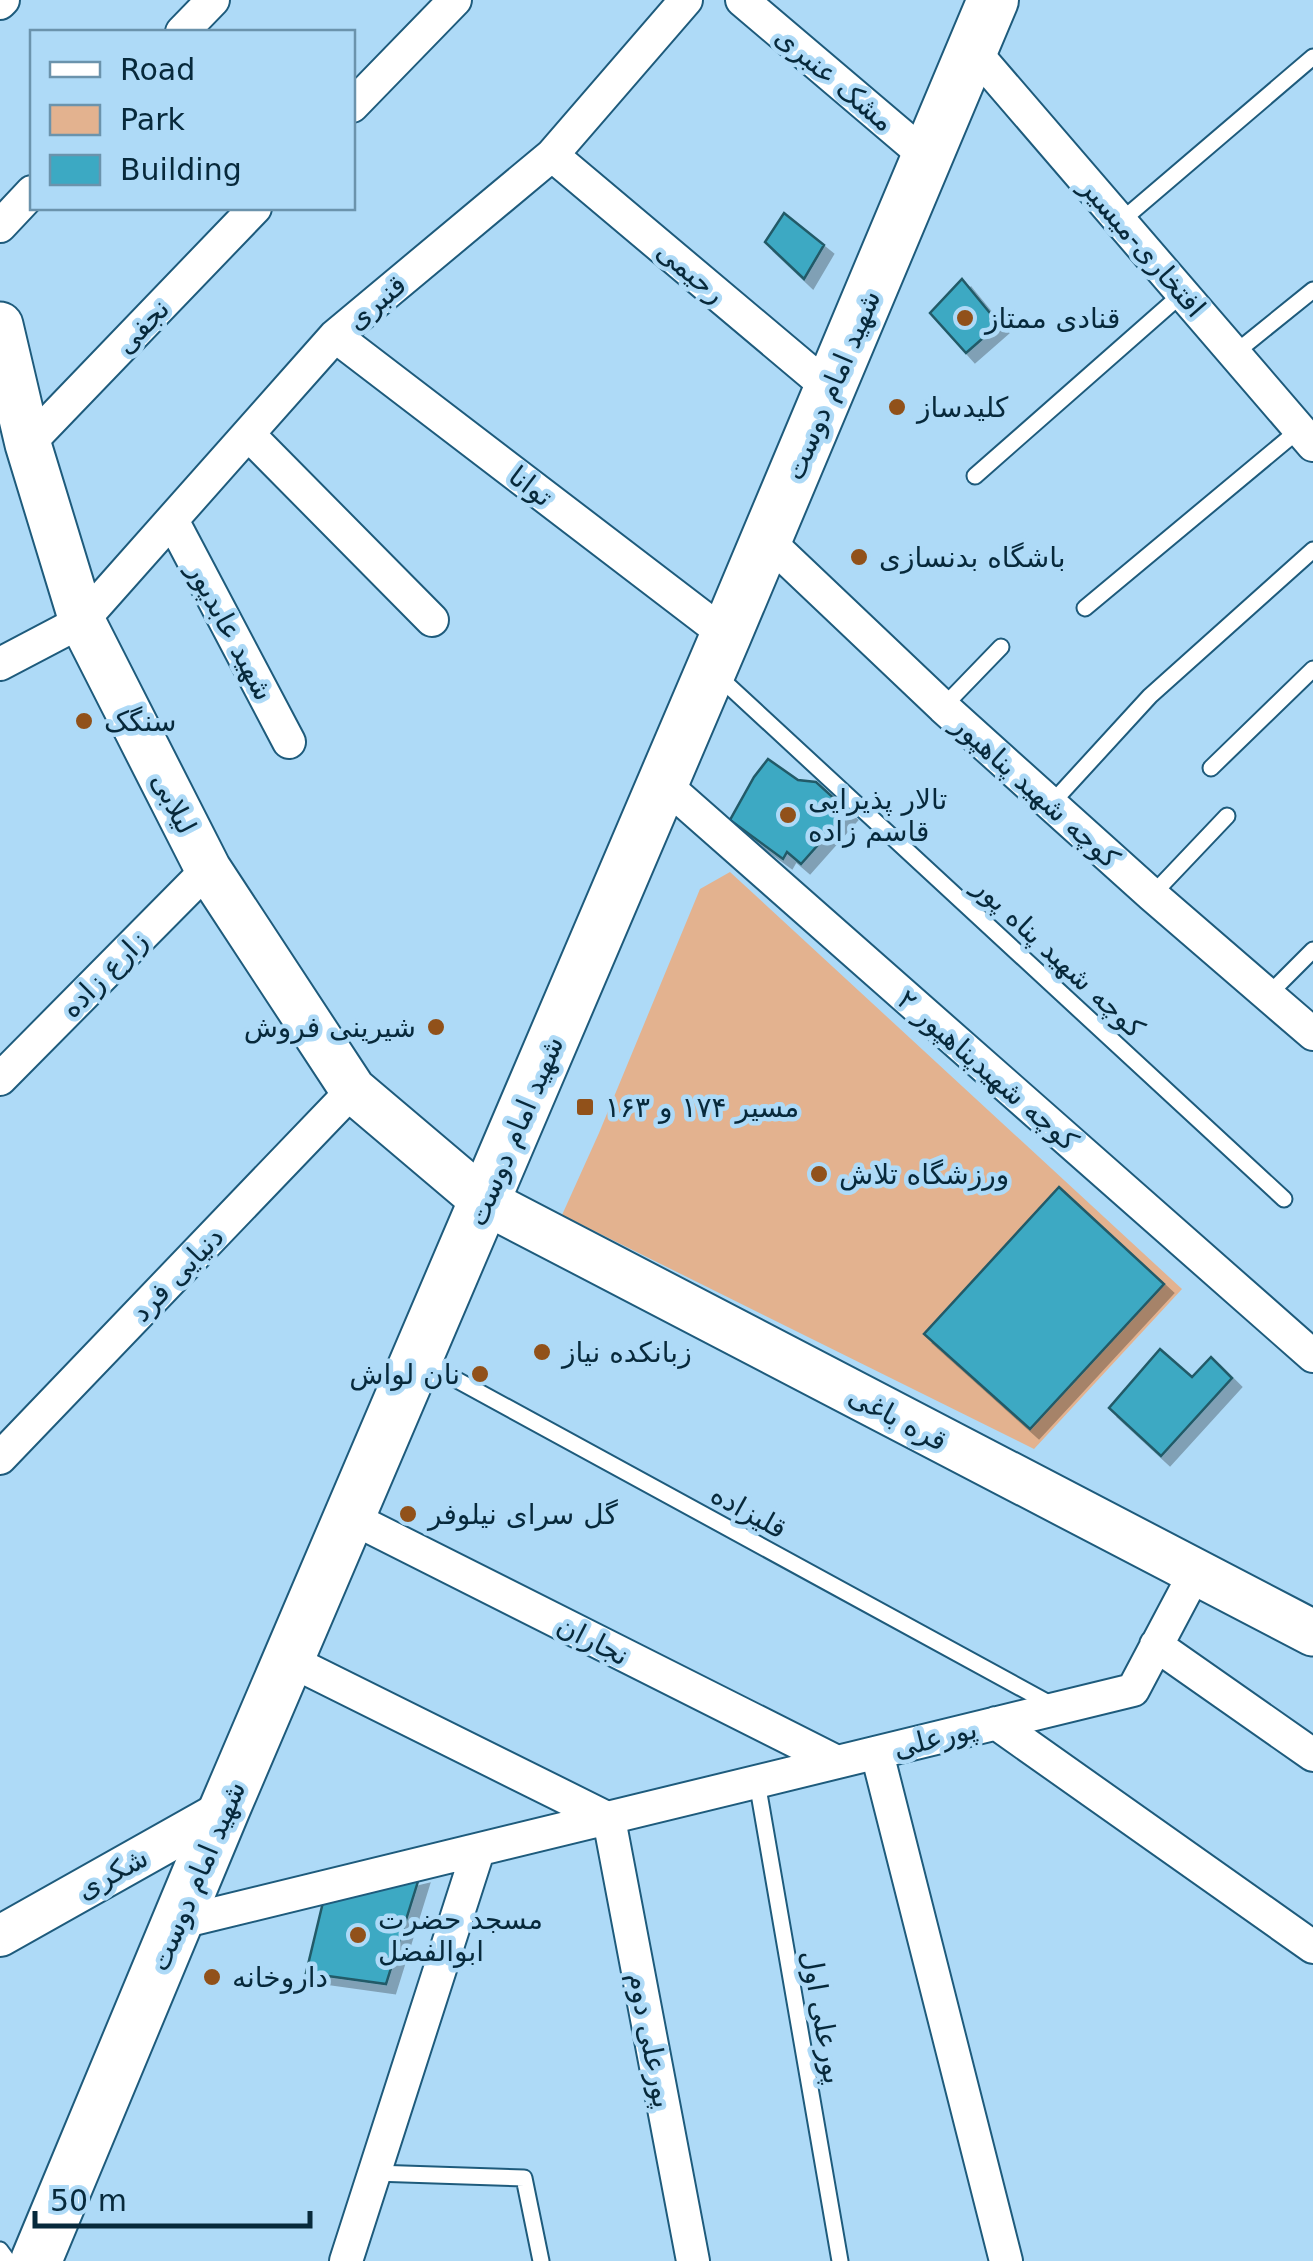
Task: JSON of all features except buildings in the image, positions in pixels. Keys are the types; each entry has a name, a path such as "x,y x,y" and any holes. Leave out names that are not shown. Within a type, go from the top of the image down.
{"main road":[{"name":"شهید امام دوست","path":"36,2261 993,0"},
{"name":"لیلابی","path":"0,325 14,448 82,621 208,869 353,1090 484,1201"},
{"name":"قره باغی","path":"484,1201 1313,1633"}],"street":[{"path":"184,30 213,0"},
{"path":"355,103 454,0"},
{"name":"قنبری","path":"82,621 335,336 552,155 686,0"},
{"name":"مشک عنبری","path":"742,0 928,158"},
{"name":"افتخاری-میسیر","path":"972,49 1306,437"},
{"name":"رحیمی","path":"552,155 830,389"},
{"path":"0,226 30,194"},
{"name":"نجفی","path":"14,448 253,210"},
{"name":"توانا","path":"335,336 718,653"},
{"path":"248,434 432,620"},
{"name":"شهید عابدپور","path":"172,520 289,742"},
{"name":"کوچه شهید پناهپور","path":"766,540 943,707 1313,1034"},
{"path":"0,664 82,621"},
{"name":"۲ کوچه شهیدپناهپور","path":"663,784 1313,1356"},
{"name":"زارع زاده","path":"0,1078 208,869"},
{"name":"دنیایی فرد","path":"0,1458 353,1090"},
{"name":"نجاران","path":"350,1517 837,1762"},
{"name":"پورعلی","path":"177,1923 1133,1690 1195,1574"},
{"path":"1156,1646 1313,1754"},
{"path":"289,1660 609,1819"},
{"path":"996,1724 1313,1947"},
{"path":"877,1752 1006,2261"},
{"name":"شکری","path":"0,1936 224,1810"},
{"name":"پورعلی دوم","path":"609,1819 694,2261"},
{"path":"346,2261 478,1851"}],"lane":[{"path":"1121,221 1313,58"},
{"path":"1235,353 1313,290"},
{"path":"975,476 1183,293"},
{"path":"1085,608 1306,437"},
{"path":"1051,804 1150,696 1313,550"},
{"path":"943,707 1000,646"},
{"name":"کوچه شهید پناه پور","path":"718,653 1284,1199"},
{"path":"1211,768 1313,670"},
{"path":"1152,895 1227,816"},
{"path":"1268,996 1313,950"},
{"name":"قلیزاده","path":"418,1359 1057,1708"},
{"name":"پورعلی اول","path":"756,1782 840,2261"},
{"path":"374,2173 524,2178 541,2261"},
{"path":"0,2250 8,2261"}],"green space":[{"name":"ورزشگاه تلاش","path":"730,872 1182,1289 1034,1449 562,1215 700,889"}],"place":[{"name":"قنادی ممتاز","path":"965,318"},
{"name":"کلیدساز","path":"897,407"},
{"name":"باشگاه بدنسازی","path":"859,557"},
{"name":"سنگک","path":"84,721"},
{"name":"تالار پذیرایی قاسم زاده","path":"788,815"},
{"name":"شیرینی فروش","path":"436,1027"},
{"name":"مسیر ۱۷۴ و ۱۶۳","path":"585,1107"},
{"name":"ورزشگاه تلاش","path":"819,1174"},
{"name":"زبانکده نیاز","path":"542,1352"},
{"name":"نان لواش","path":"480,1374"},
{"name":"گل سرای نیلوفر","path":"408,1514"},
{"name":"مسجد حضرت ابوالفضل","path":"358,1935"},
{"name":"داروخانه","path":"212,1977"}]}
